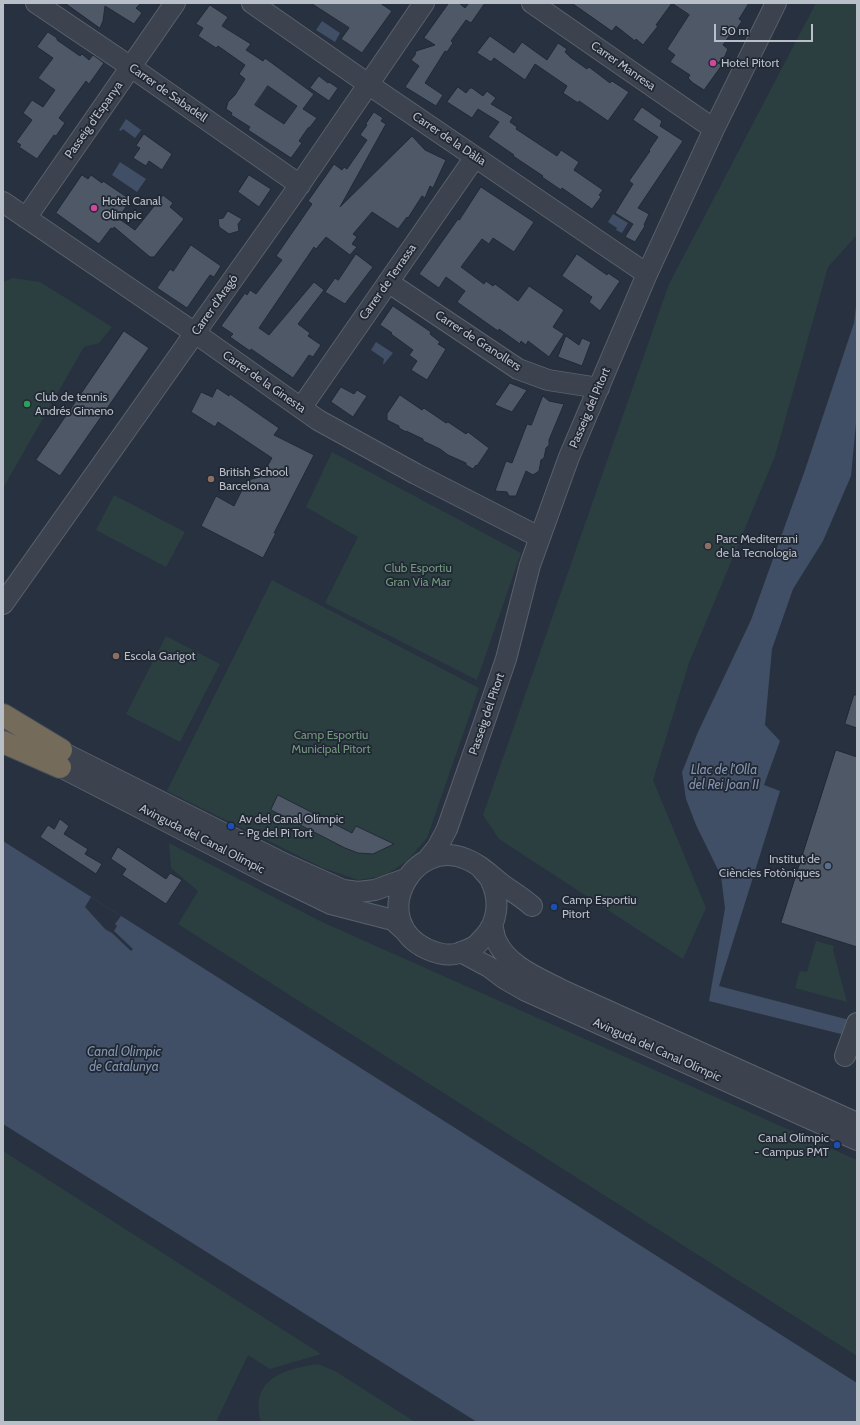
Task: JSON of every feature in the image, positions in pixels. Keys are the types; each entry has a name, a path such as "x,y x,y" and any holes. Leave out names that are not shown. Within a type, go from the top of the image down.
{"highway":[{"path":"3,715 61,759"},
{"path":"3,742 61,759"}],"street":[{"name":"Carrer de Sabadell","path":"36,3 131,67 300,185"},
{"name":"Passeig d'Espanya","path":"26,218 175,3"},
{"name":"Carrer de la Dàlia","path":"252,3 647,274"},
{"name":"Carrer d'Aragó","path":"3,604 300,185 424,3"},
{"name":"Carrer Manresa","path":"532,3 714,129"},
{"name":"Passeig del Pitort","path":"427,860 437,848 447,829 506,659 530,565 539,537 569,457 647,274 714,129 776,3"},
{"name":"Carrer de Terrassa","path":"301,408 475,157"},
{"name":"Carrer de la Ginesta","path":"3,202 195,333 318,420 416,474 539,537"},
{"name":"Carrer de Granollers","path":"388,282 518,369 548,380 599,388"},
{"name":"Avinguda del Canal Olímpic","path":"3,724 61,759 331,904 393,920 404,930"},
{"name":"Avinguda del Canal Olímpic","path":"3,735 61,759 284,864 343,890 358,892 375,890 408,878"},
{"path":"447,829 449,843 460,857"},
{"path":"480,867 491,880 496,892 497,904 490,931 476,945 456,954 439,954 416,944 404,930 398,914 400,891 416,868 427,860 436,856 449,855 465,858 480,867 532,906 510,902 502,906 494,919"},
{"name":"Avinguda del Canal Olímpic","path":"494,919 496,941 503,951 525,971 562,990 857,1123"},
{"name":"Avinguda del Canal Olímpic","path":"461,952 489,967 505,979 526,991 857,1140"},
{"path":"847,1051 857,1023"}],"green space":[{"path":"816,3 857,3 857,235 828,267 775,456 689,663 653,780 706,908 683,959 499,839 483,815 669,284"},
{"name":"Club de tennis Andrés Gimeno","path":"13,278 40,282 112,327 99,343 84,347 3,488 3,282"},
{"name":"Club Esportiu Gran Via Mar","path":"332,452 521,553 477,680 325,603 358,537 306,507"},
{"path":"114,495 185,532 166,567 96,530"},
{"name":"Camp Esportiu Municipal Pitort","path":"272,580 479,688 427,838 407,861 384,876 358,880 323,868 167,791"},
{"path":"166,636 220,664 180,742 126,714"},
{"path":"169,843 322,922 857,1160 857,1356 178,924 198,891 171,868"},
{"path":"816,941 834,946 833,950 847,1002 795,988 800,971 807,972"},
{"path":"3,1151 321,1354 270,1369 248,1355 216,1422 3,1422"},
{"path":"318,1364 335,1371 415,1422 261,1422 259,1407 260,1396 265,1386 272,1379 282,1373 305,1366"}],"water":[{"path":"322,21 340,33 335,42 316,30"},
{"path":"126,119 141,130 135,138 123,129 121,131 119,130"},
{"path":"120,162 146,179 137,192 112,175"},
{"path":"613,214 628,223 622,233 616,230 617,228 608,222"},
{"name":"Llac de l'Olla del Rei Joan II","path":"857,298 857,413 851,476 823,541 793,589 772,649 765,725 780,741 764,785 780,791 719,986 857,1022 857,1038 709,1001 725,908 721,876 696,825 686,799 682,772 698,732 751,620 805,470 854,323"},
{"path":"376,342 393,353 384,364 384,359 371,350"},
{"name":"Canal Olimpic de Catalunya","path":"3,841 857,1383 857,1422 477,1422 3,1124"}],"pier":[{"path":"91,897 121,916 115,924 117,926 114,931 133,949 131,951 112,933 105,929 85,907"}],"building":[{"path":"65,3 141,3 136,8 142,13 134,24 105,6 103,21 100,28"},
{"path":"311,3 380,3 392,11 362,53 341,39 349,28"},
{"path":"449,3 459,3 465,8 469,3 485,3 471,23 466,20 451,41 453,43 447,52 445,51 425,83 443,95 436,106 405,87 419,66 411,60 416,51 435,45 424,38"},
{"path":"572,3 672,3 656,25 658,26 643,45 636,39 635,41 616,26 612,31"},
{"path":"672,3 749,3 739,19 742,21 736,30 734,29 723,45 728,49 725,56 718,63 722,65 704,90 688,78 690,75 670,62 675,55 667,49 689,15"},
{"path":"210,5 228,17 222,26 251,44 246,50 263,61 265,58 314,94 303,109 317,118 299,141 302,143 291,158 248,130 250,127 231,115 232,113 226,109 228,102 235,95 245,79 239,74 245,65 218,46 216,48 198,36 203,28 196,24","holes":["268,86 297,106 284,124 255,105"]},
{"path":"48,32 80,56 82,54 89,60 93,55 104,63 89,84 86,81 59,118 65,123 56,136 54,135 37,159 19,147 21,145 16,142 32,120 23,113 32,100 43,107 55,90 38,78 53,58 37,47"},
{"path":"490,36 514,53 522,42 547,60 558,43 567,49 565,52 570,57 587,69 589,67 610,83 612,81 629,92 608,121 579,101 578,103 563,93 567,86 535,64 525,80 494,58 491,62 477,53"},
{"path":"319,76 338,88 329,101 310,88"},
{"path":"458,87 466,93 470,88 472,88 483,96 487,91 496,98 491,104 513,117 510,122 517,127 516,129 557,156 561,150 579,162 574,170 603,190 599,195 601,197 592,209 562,188 561,190 542,177 543,176 488,137 499,122 478,109 472,118 447,102"},
{"path":"642,107 662,121 660,126 683,141 638,208 649,214 644,225 645,226 635,242 625,237 633,224 615,213 633,184 629,181 658,137 633,120"},
{"path":"374,112 383,118 381,121 386,124 340,207 412,136 425,150 446,160 433,188 430,186 425,198 422,196 408,218 407,217 398,229 372,212 353,234 357,237 352,244 357,247 350,255 326,237 316,249 314,247 259,328 269,335 314,282 324,290 298,324 310,333 308,336 321,345 313,357 309,355 293,378 251,349 250,351 230,337 233,334 221,326 245,293 247,295 250,290 256,294 282,260 276,256 312,204 308,201 334,164 342,170 344,167 347,169 367,140 360,135"},
{"path":"144,134 172,154 162,170 149,161 146,166 133,158 140,148 136,146"},
{"path":"82,175 88,179 91,175 102,183 103,181 131,200 118,218 135,230 163,195 173,203 170,207 184,219 154,257 150,257 114,227 113,229 111,228 99,244 56,213"},
{"path":"249,175 271,189 259,207 238,192"},
{"path":"481,187 534,222 514,252 493,238 489,244 482,239 461,267 484,284 486,281 493,286 495,284 518,301 529,286 564,310 553,327 564,334 549,357 528,341 526,345 521,341 520,344 499,329 498,331 457,302 465,291 446,277 439,288 419,274 458,219 459,220"},
{"path":"228,211 242,219 238,224 239,231 229,234 219,227 218,219 223,218"},
{"path":"191,245 221,266 214,277 210,275 187,308 157,288 170,269 173,271"},
{"path":"356,254 373,267 345,304 325,292 335,278 338,280"},
{"path":"577,254 607,275 608,273 620,281 600,311 589,302 592,297 562,276"},
{"path":"393,306 431,332 430,334 440,342 438,344 446,349 427,380 411,370 417,361 409,355 413,350 380,325"},
{"path":"124,331 149,348 60,476 36,460"},
{"path":"566,336 579,345 582,338 591,342 582,366 558,357"},
{"path":"510,383 527,390 512,412 495,405"},
{"path":"341,387 354,394 357,390 367,396 353,417 331,402"},
{"path":"217,388 229,396 230,394 279,428 274,435 314,455 274,533 276,533 263,558 201,526 216,496 234,506 247,480 261,477 272,458 218,422 215,427 191,412 201,392 212,397"},
{"path":"400,395 422,410 424,408 466,434 468,432 489,448 477,466 476,465 473,469 466,465 466,463 448,455 440,449 423,441 423,439 406,432 399,428 399,426 387,420 387,414"},
{"path":"543,396 549,401 564,404 549,440 549,445 546,448 544,458 541,460 539,471 533,475 526,471 516,496 509,496 507,492 495,491 506,461 512,463 527,424 531,425"},
{"path":"854,695 857,695 857,728 845,724"},
{"name":"Institut de Ciències Fotòniques","path":"836,750 857,757 857,947 781,923"},
{"path":"278,795 352,833 356,826 394,844 373,854 358,853 345,848 271,810"},
{"path":"60,819 69,826 64,834 88,849 85,854 102,864 96,874 40,837 48,825 54,829"},
{"path":"118,847 166,879 170,873 182,880 166,904 122,875 126,869 111,859"}],"place":[{"name":"Hotel Pitort","path":"713,63"},
{"name":"Hotel Canal Olimpic","path":"94,208"},
{"name":"Club de tennis Andrés Gimeno","path":"27,404"},
{"name":"British School Barcelona","path":"211,479"},
{"name":"Parc Mediterrani de la Tecnologia","path":"708,546"},
{"name":"Escola Garigot","path":"116,656"},
{"name":"Av del Canal Olímpic - Pg del Pi Tort","path":"231,826"},
{"name":"Institut de Ciències Fotòniques","path":"828,866"},
{"name":"Camp Esportiu Pitort","path":"554,907"},
{"name":"Canal Olímpic - Campus PMT","path":"837,1145"}]}
